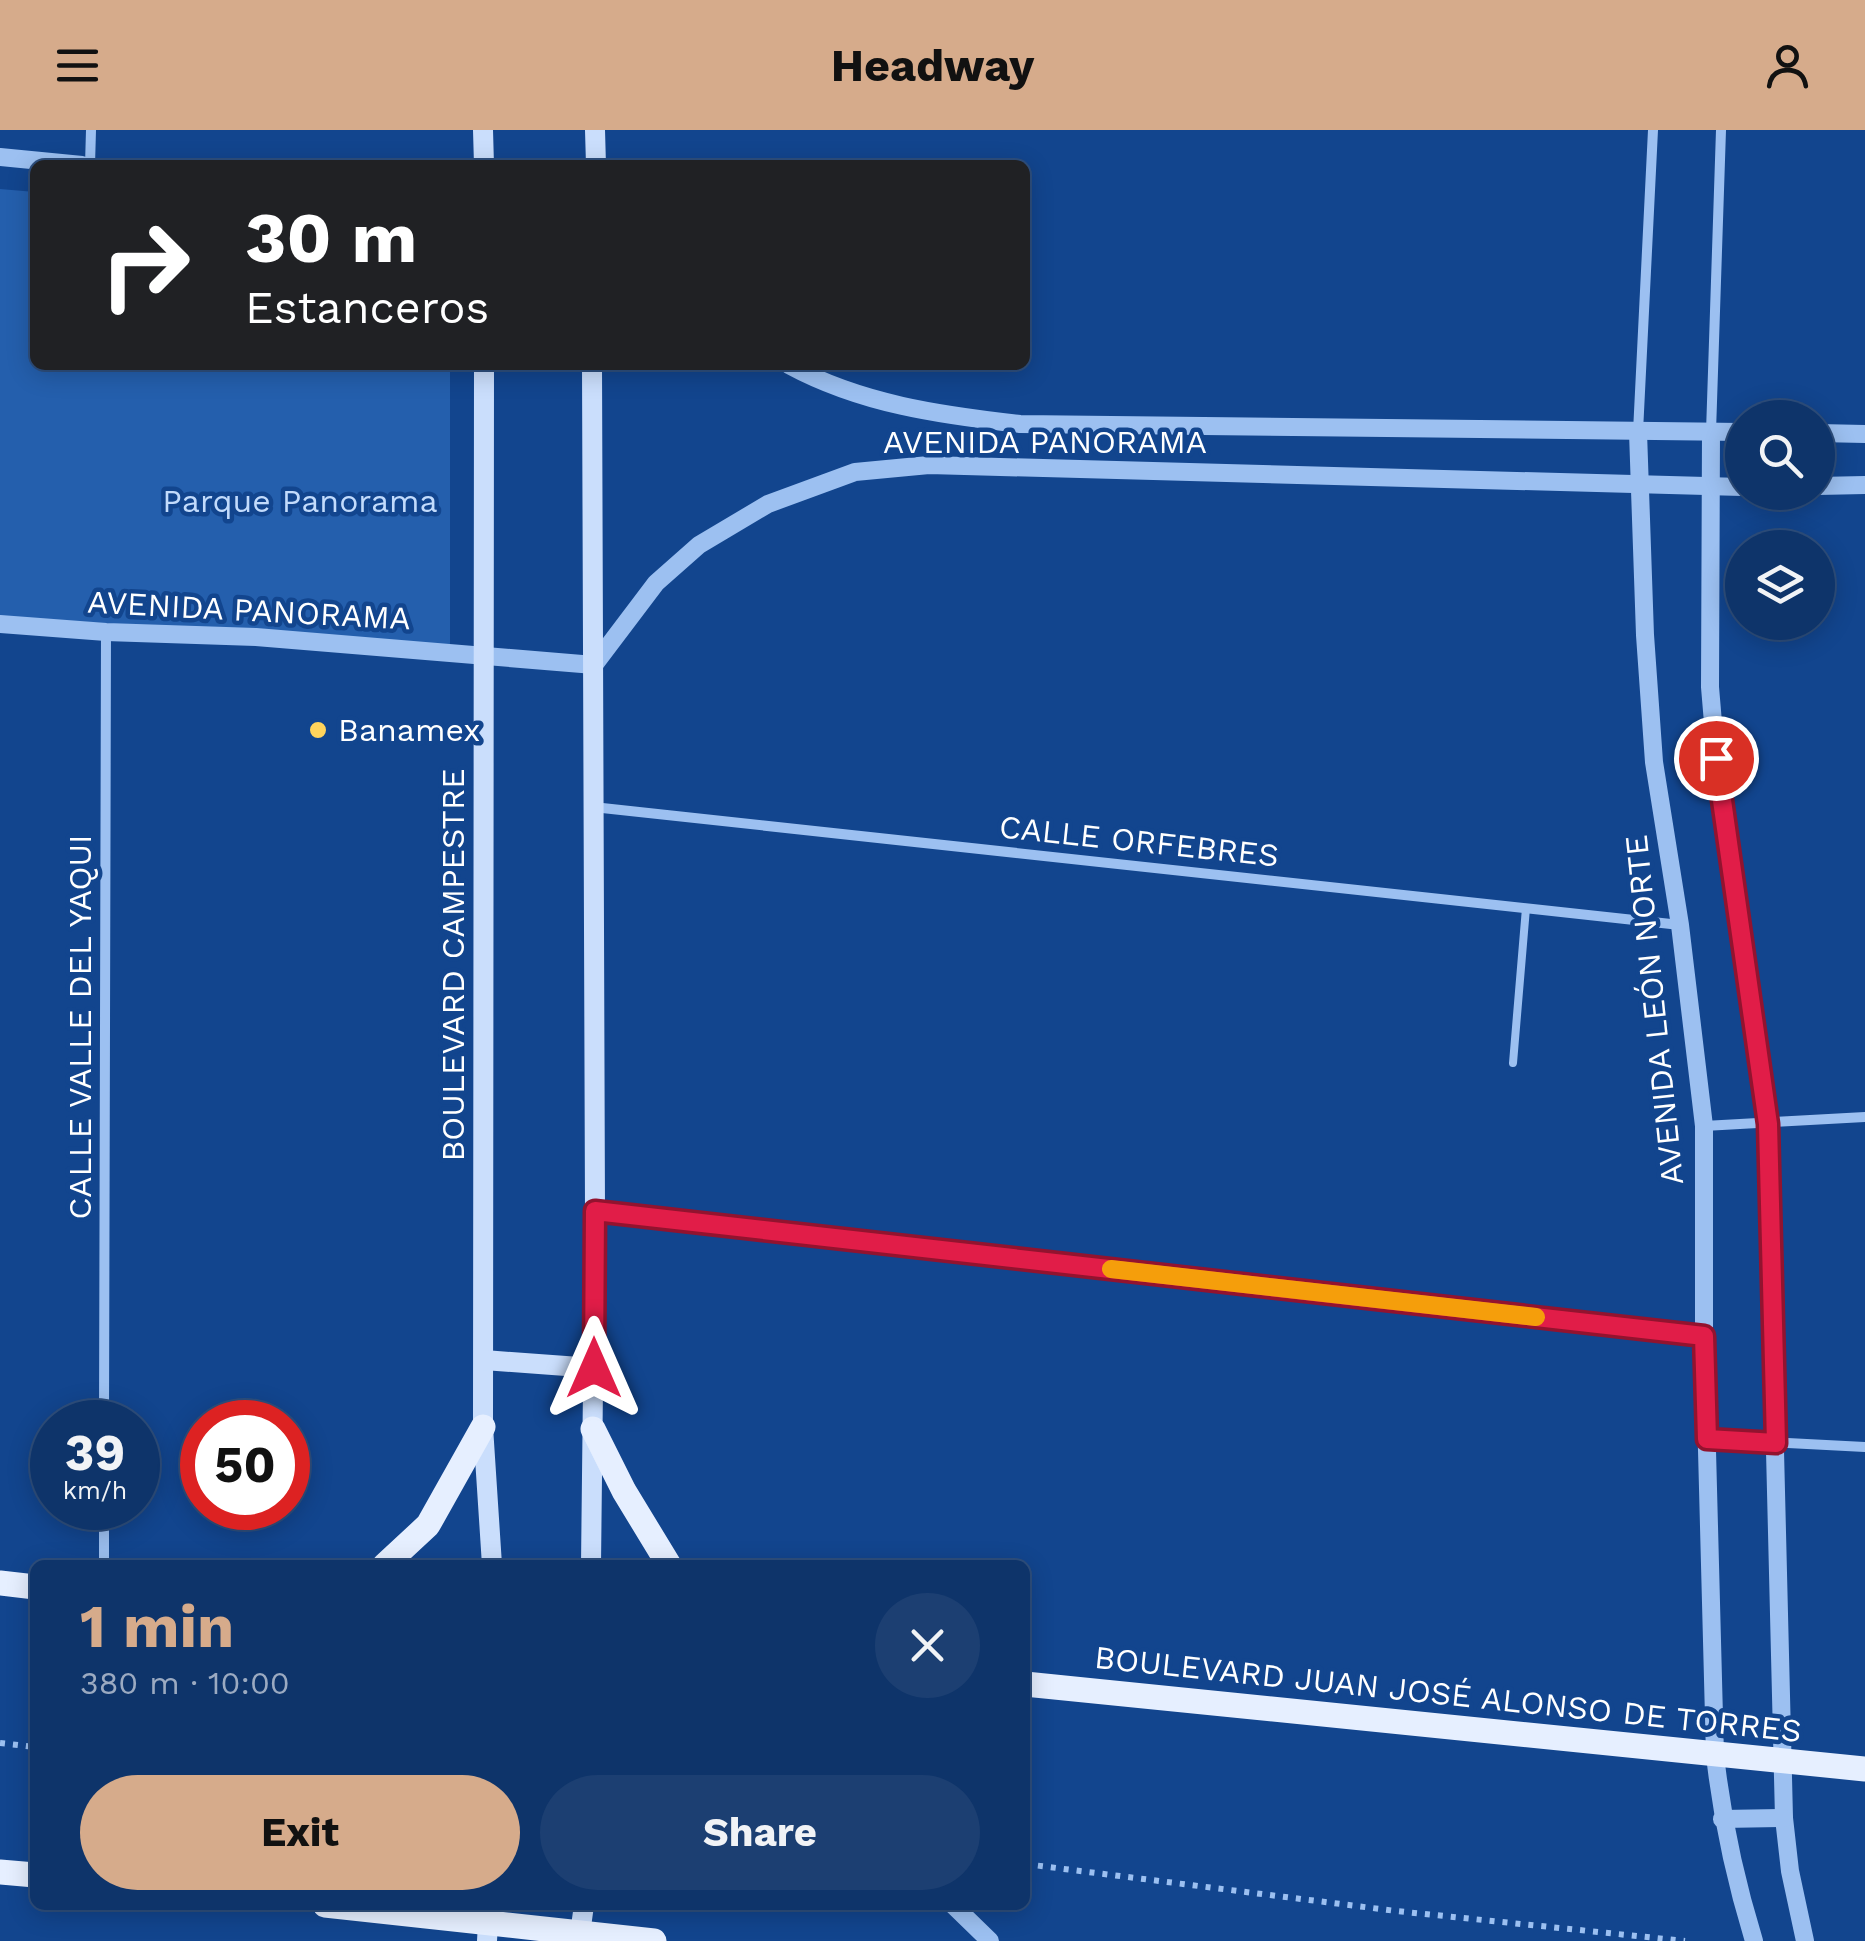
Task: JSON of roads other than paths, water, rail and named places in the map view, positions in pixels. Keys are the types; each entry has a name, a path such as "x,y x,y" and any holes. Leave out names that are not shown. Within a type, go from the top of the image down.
{"main road":[{"path":"482,130 484,160"},
{"path":"596,130 596,160"},
{"name":"BOULEVARD CAMPESTRE","path":"484,370 483,1427 492,1560"},
{"path":"591,1560 595,1211 592,370"},
{"path":"484,1360 594,1368"},
{"path":"390,1560 428,1524 483,1427"},
{"path":"593,1429 624,1491 667,1560"},
{"path":"0,1583 30,1586"},
{"name":"BOULEVARD JUAN JOSÉ ALONSO DE TORRES","path":"1030,1685 1865,1769"},
{"path":"0,1872 30,1875"},
{"path":"370,1910 580,1937 654,1941"},
{"path":"580,1937 583,1910"}],"street":[{"path":"90,130 90,160"},
{"name":"AVENIDA LEÓN NORTE","path":"1653,130 1638,432 1645,635 1654,762 1680,925 1704,1126 1704,1336 1715,1755 1734,1878 1754,1941"},
{"path":"1721,130 1711,432 1710,687 1716,758 1768,1124 1784,1818 1790,1871 1805,1941"},
{"path":"0,157 31,160"},
{"name":"AVENIDA PANORAMA","path":"801,370 872,400 945,416 1020,424 1725,432"},
{"path":"1835,433 1865,434"},
{"name":"AVENIDA PANORAMA","path":"0,624 106,632 256,636 594,665 656,584 699,545 768,504 855,472 929,464 1725,488"},
{"path":"1835,486 1865,485"},
{"name":"CALLE VALLE DEL YAQUI","path":"104,1400 106,632"},
{"name":"CALLE ORFEBRES","path":"592,807 1680,925"},
{"path":"1704,1126 1865,1117"},
{"path":"595,1211 1704,1336"},
{"path":"1707,1439 1865,1446"},
{"path":"104,1530 104,1560"},
{"path":"1722,1819 1784,1818"},
{"path":"958,1910 990,1941"}],"lane":[{"path":"1513,1063 1526,908"}],"place":[{"name":"Banamex","path":"318,730"}],"park label":[{"name":"Parque Panorama","path":"300,501"}]}
